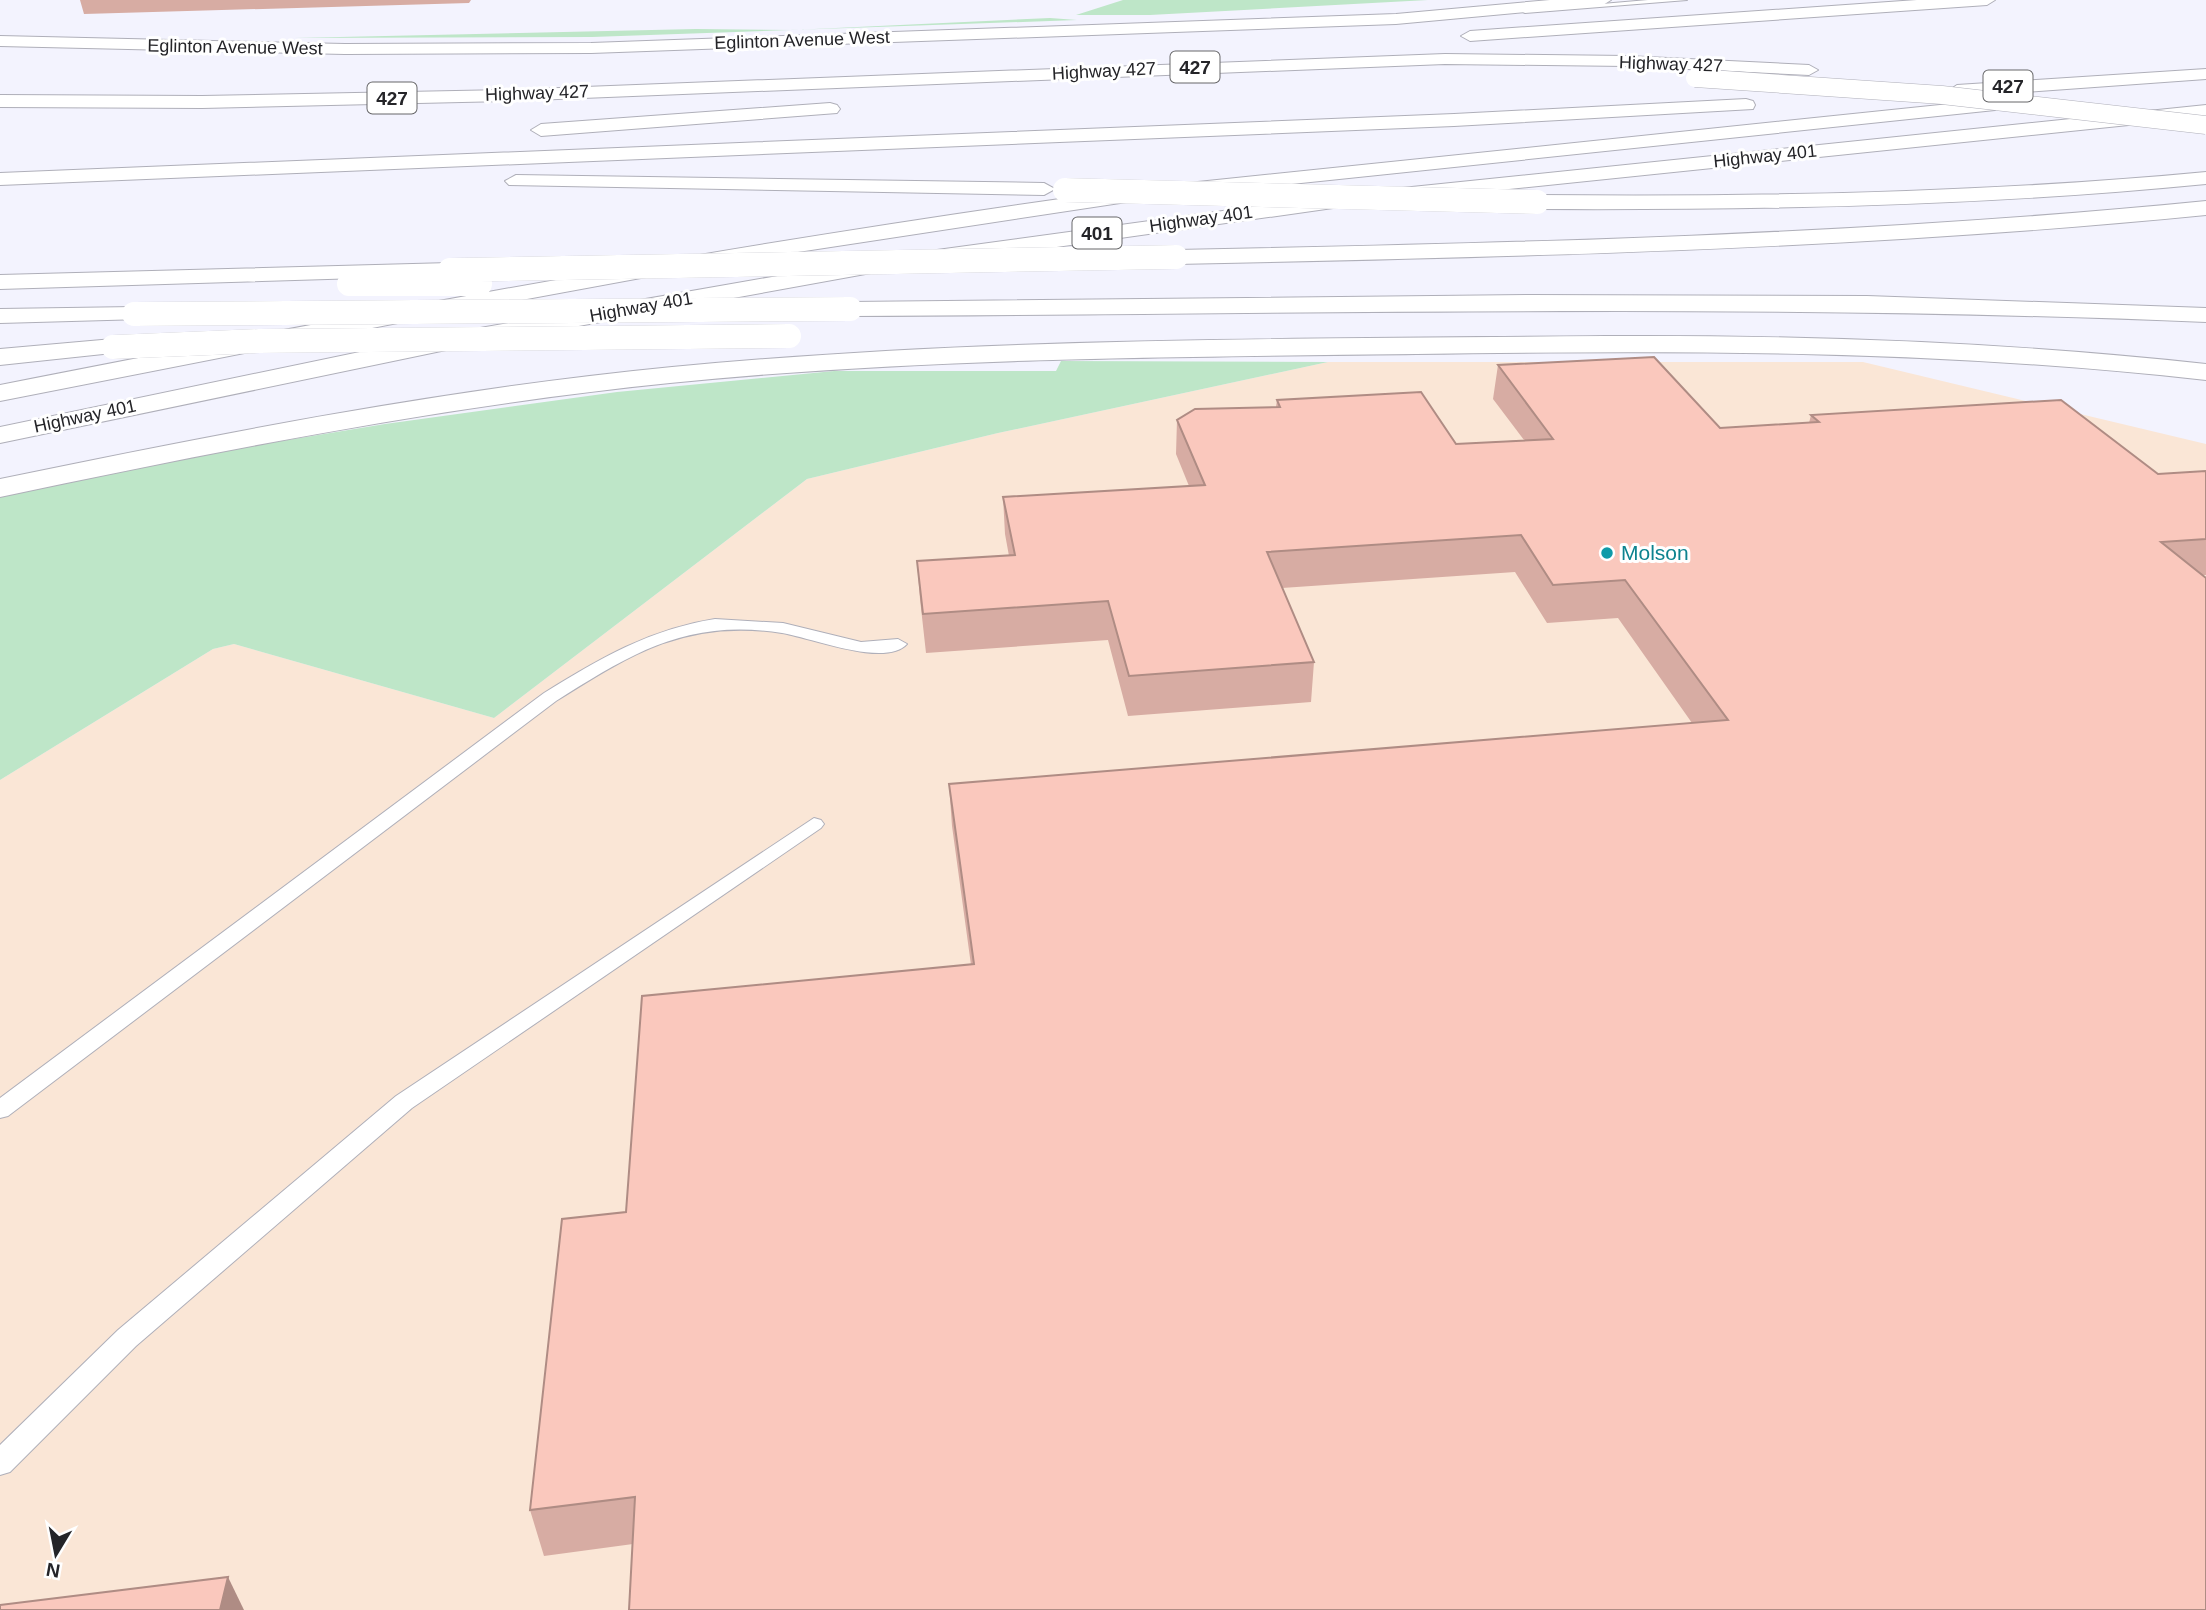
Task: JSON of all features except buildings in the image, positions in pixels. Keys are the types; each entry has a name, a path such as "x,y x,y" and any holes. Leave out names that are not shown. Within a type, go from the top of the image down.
{"main road":[{"name":"Eglinton Avenue West","path":"0,33 323,41 587,40 1292,16 1524,0"},
{"name":"Eglinton Avenue West","path":"0,41 345,50 553,48 1322,22 1496,12 1604,0"},
{"path":"1451,37 1987,0"},
{"path":"1949,3 2005,0"},
{"path":"581,91 1368,43"},
{"name":"Highway 427","path":"0,101 202,102 581,91 1414,60 1601,61 1809,70 2031,88 2206,110"},
{"path":"1032,94 1394,75 1502,73 1695,78 1942,95 2206,125"},
{"path":"0,179 1468,120 2206,74"},
{"name":"Highway 401","path":"0,393 549,286 1028,210 1376,167 2206,85"},
{"path":"524,131 854,107"},
{"name":"Highway 401","path":"0,435 446,342 828,274 1039,241 1430,190 2206,110"},
{"path":"0,166 248,149"},
{"path":"498,181 720,181 1537,202 1733,203 1915,198 2206,178"},
{"path":"0,199 459,182"},
{"path":"0,283 450,270 1176,257 1816,240 2004,228 2206,208"},
{"path":"0,283 1116,281"},
{"path":"1389,281 1817,281 2026,288 2206,300"},
{"path":"0,316 1785,303 1965,304 2206,315"},
{"path":"845,336 1812,331 2006,341 2206,359"},
{"path":"0,357 113,347 259,341 817,336"},
{"path":"0,488 351,417 431,405 670,375 905,356 1134,348 1732,343 1939,349 2206,372"}],"lane":[{"path":"1496,12 1683,0"},
{"path":"0,1110 550,697 626,649 684,627 731,623 782,628 863,648 898,644"},
{"path":"0,1463 127,1338 404,1102 814,824"}],"shaded area":[{"path":"1328,362 1863,362 2206,444 2206,1610 0,1610 0,780 213,649 234,644 494,718 807,479 998,433"}],"green space":[{"path":"1123,0 1428,0 1150,15 1076,15"},
{"path":"1050,18 1077,20 797,30"},
{"path":"696,29 792,30 592,37 294,38"},
{"path":"1061,361 1328,362 998,433 807,479 494,718 234,644 213,649 0,780 0,495 183,457 385,424 617,392 834,371 1056,371"}],"place":[{"name":"Molson","path":"1607,553"}]}
